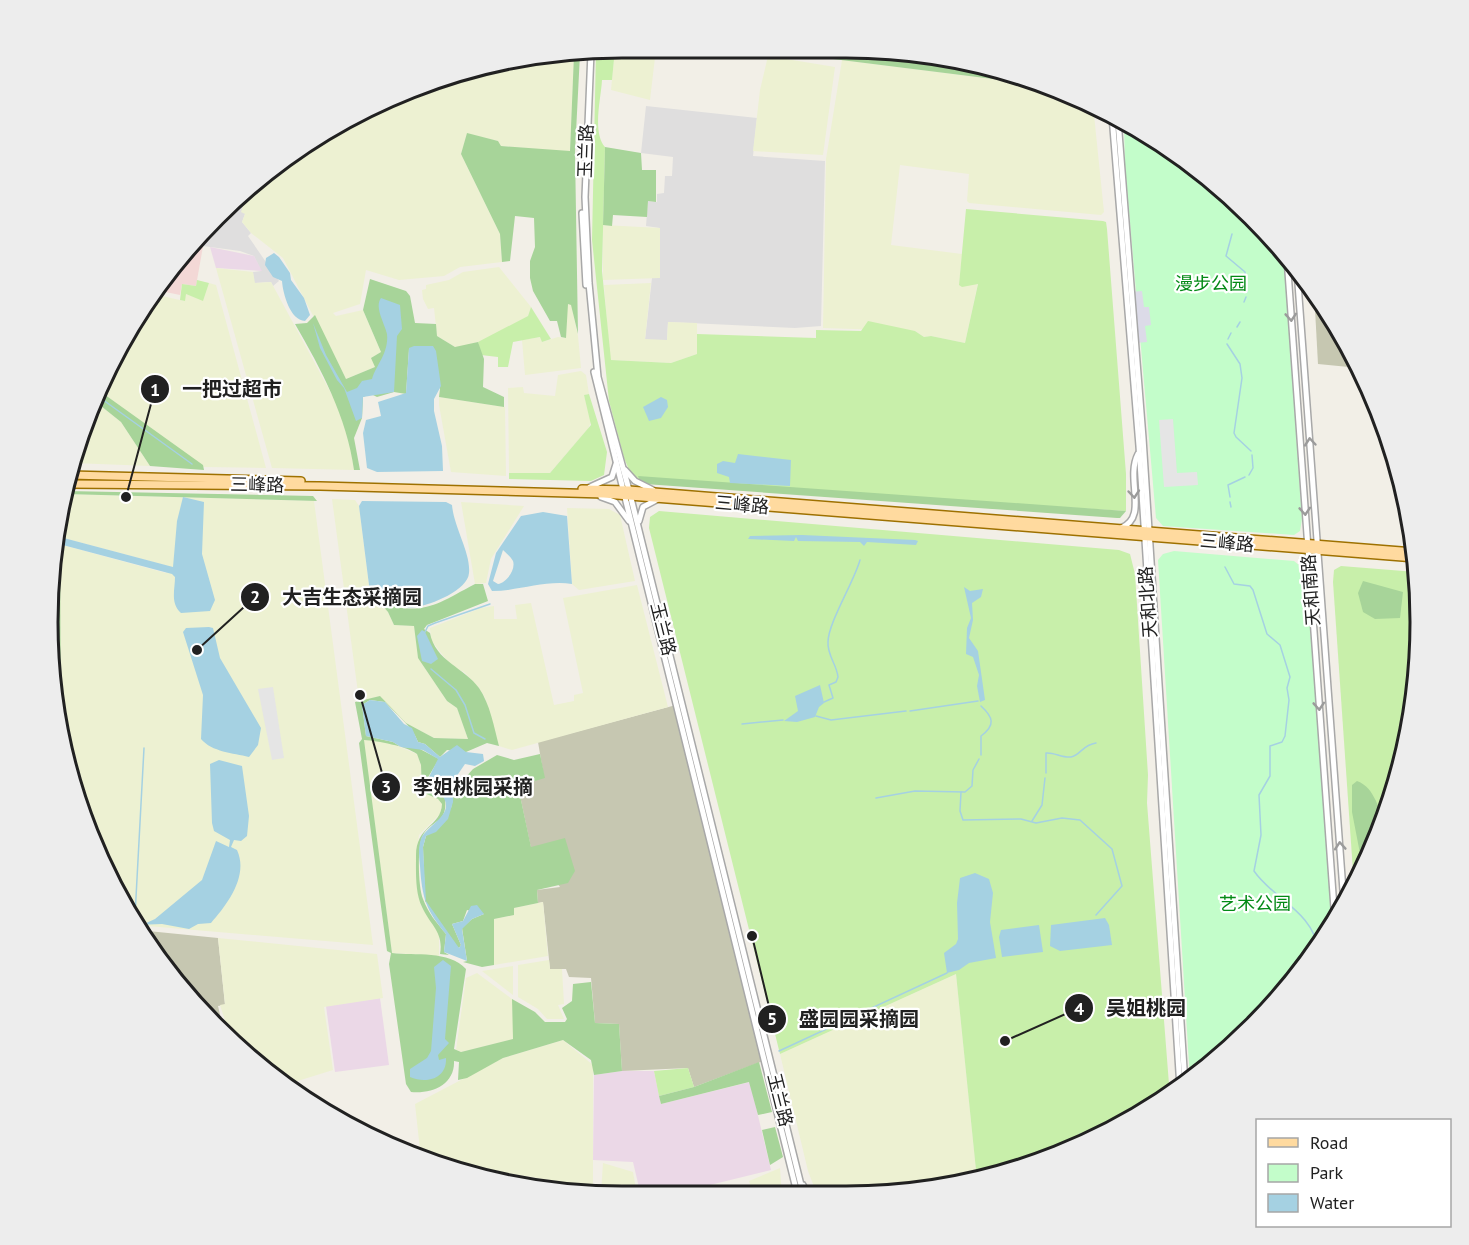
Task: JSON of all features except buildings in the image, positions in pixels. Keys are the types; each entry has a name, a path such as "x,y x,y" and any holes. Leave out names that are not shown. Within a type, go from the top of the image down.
{"main road":[{"name":"三峰路","path":"78,475 627,493 1119,529 1147,533"},
{"name":"三峰路","path":"76,484 584,491"},
{"name":"三峰路","path":"664,495 1308,546 1407,557"},
{"name":"三峰路","path":"1319,547 1406,552"}],"street":[{"name":"玉兰路","path":"589,60 582,191 585,277 595,378 638,535 800,1186"},
{"name":"天和北路","path":"1113,126 1147,533 1179,1077"},
{"name":"天和北路","path":"1119,129 1184,1074"},
{"name":"天和南路","path":"1288,272 1334,906"},
{"name":"天和南路","path":"1297,283 1319,547 1343,889"},
{"path":"1119,529 1129,525 1135,516 1132,469 1139,452"},
{"path":"584,491 605,483 612,477 617,454"},
{"path":"617,454 635,481 664,495"},
{"path":"584,491 615,502 627,516 638,535"},
{"path":"638,535 639,518 643,507 664,495"},
{"name":"玉兰路","path":"796,1176 797,1186"},
{"path":"794,1186 796,1176"},
{"path":"796,1176 802,1186"}],"shaded area":[{"path":"614,58 655,58 650,100 611,90"},
{"path":"768,58 835,67 823,155 753,151 760,90"},
{"path":"842,60 998,80 1028,88 1094,116 1104,212 1101,215 969,203 967,201 969,174 900,165 891,245 962,254 959,285 978,283 965,343 931,336 924,337 915,331 823,328 826,159"},
{"path":"574,61 570,152 501,146 498,141 467,134 461,154 500,234 502,262 460,267 444,276 399,280 366,270 360,304 333,313 336,316 363,310 381,352 372,358 375,367 346,379 283,258 251,233 242,222 245,214 241,212 243,206 279,175 340,134 407,101 441,88 512,69"},
{"path":"646,106 757,118 753,156 825,161 821,326 795,328 668,322 667,340 645,340 652,278 660,277 660,228 646,226 648,201 657,202 657,194 664,193 665,176 672,176 673,157 641,153"},
{"path":"243,206 245,214 242,222 251,233 248,236 279,281 273,286 271,282 254,283 253,272 261,271 254,256 240,251 203,246"},
{"path":"603,225 660,228 660,278 603,280"},
{"path":"203,246 196,286 182,284 180,295 166,292"},
{"path":"210,247 254,256 262,271 216,268"},
{"path":"499,267 531,307 528,316 490,338 462,347 455,347 437,336 434,308 428,309 423,299 422,290 426,289 426,285 449,280 463,272"},
{"path":"216,268 253,272 255,283 271,282 338,406 350,442 354,470 272,468"},
{"path":"209,283 216,285 266,468 203,467 106,396 134,340 163,296 184,301 186,294 203,300"},
{"path":"651,283 645,339 667,340 668,322 697,323 697,354 671,363 610,360 604,285"},
{"path":"1142,291 1144,307 1149,307 1151,325 1145,326 1147,342 1136,343 1131,292"},
{"path":"567,304 571,304 578,336 581,368 525,375 522,340 541,337 542,342 558,337 566,338"},
{"path":"1315,309 1349,367 1318,364"},
{"path":"581,371 586,375 589,394 584,395 592,419 588,429 548,475 509,473 508,388 523,387 524,393 555,396 558,375"},
{"path":"439,397 505,407 506,476 451,472"},
{"path":"101,406 121,422 150,466 82,463"},
{"path":"1173,419 1177,473 1197,472 1198,485 1164,487 1159,420"},
{"path":"74,494 314,501 373,945 148,926 134,904 101,838 88,804 69,733 60,663 60,594 64,545 166,573 168,566 65,538"},
{"path":"332,499 355,500 359,506 369,585 388,612 394,625 414,626 418,658 447,701 457,708 468,739 434,738 406,723 380,697 359,700"},
{"path":"461,502 524,506 491,559 486,583 475,584"},
{"path":"567,508 609,509 620,515 635,581 579,590 572,584"},
{"path":"637,585 668,707 512,750 499,746 485,698 479,688 464,672 452,667 431,640 430,628 481,608 494,606 494,619 517,619 515,605 531,603 554,705 574,701 574,695 583,693 563,598"},
{"path":"273,687 284,758 272,760 258,689"},
{"path":"676,705 763,1061 694,1087 688,1068 622,1071 619,1024 595,1023 591,978 569,977 566,969 550,969 543,902 538,903 537,890 560,887 531,848 518,786 544,777 538,742"},
{"path":"363,739 390,743 417,754 421,765 422,792 438,799 442,804 440,814 419,835 416,857 421,906 439,932 439,956 392,953"},
{"path":"543,902 548,956 494,965 494,919 513,915 514,908"},
{"path":"151,931 218,938 225,1005 218,1006 221,1018 175,966"},
{"path":"218,938 377,954 383,998 324,1007 333,1070 296,1082 251,1047 226,1023 220,1005 225,1004"},
{"path":"549,960 550,969 562,969 564,1004 558,1005 564,1019 547,1019 538,1009 518,997 518,965"},
{"path":"513,966 513,995 482,971"},
{"path":"477,973 512,999 514,1039 461,1052 456,1050 466,978"},
{"path":"956,974 976,1171 920,1182 814,1186 808,1171 780,1054"},
{"path":"380,998 389,1065 335,1072 326,1006"},
{"path":"563,1040 593,1065 593,1185 489,1170 420,1149 415,1104 503,1058"},
{"path":"622,1071 654,1071 661,1104 750,1082 771,1170 706,1186 639,1186 633,1162 593,1160 594,1075"},
{"path":"603,1163 633,1172 635,1186 602,1185"},
{"path":"780,1168 781,1186 751,1186 749,1181"}],"green space":[{"path":"614,58 612,80 602,80 598,124 601,141 605,147 602,271 611,360 671,363 697,354 697,334 816,338 816,330 861,331 868,321 915,331 924,337 931,336 965,343 978,284 962,287 959,285 966,209 1106,222 1126,474 1126,511 637,481 624,458 609,401 592,240 596,59"},
{"path":"825,58 920,63 957,69 998,80"},
{"path":"574,61 580,61 575,152 578,334 571,305 568,304 566,338 561,337 557,321 550,321 533,291 530,261 535,247 534,218 515,216 510,261 502,262 500,234 461,154 467,133 498,141 501,146 570,151"},
{"name":"漫步公园","path":"1124,132 1190,175 1218,198 1285,268 1302,519 1300,531 1294,535 1163,526 1156,518 1125,166"},
{"path":"605,147 641,153 642,170 656,170 656,202 648,201 647,217 613,215 612,226 603,225"},
{"path":"370,279 406,291 410,296 415,323 436,324 437,336 455,347 478,342 484,359 483,387 504,397 504,407 439,397 440,389 420,346 409,349 406,394 394,392 377,397 371,394 363,397 362,418 354,438 360,470 354,470 351,450 332,394 295,324 307,323 315,315 346,379 375,367 371,358 381,352 363,310"},
{"path":"197,280 209,283 203,301 186,294 185,301 180,300 182,284 196,286"},
{"path":"531,307 551,339 542,342 540,337 513,342 508,367 498,367 498,357 481,355 478,342 528,316"},
{"path":"589,394 607,452 604,475 591,481 509,479 509,473 550,473 591,425 584,395"},
{"path":"106,396 203,465 204,470 150,466 121,422 101,406"},
{"path":"638,476 1126,511 1120,518 1117,518 645,484"},
{"path":"74,491 313,496 317,501 74,494"},
{"path":"659,511 1119,550 1130,554 1135,574 1148,775 1147,803 1169,1085 1128,1111 1062,1144 1028,1157 976,1171 956,974 780,1054 649,528 650,517"},
{"name":"艺术公园","path":"1174,551 1294,561 1305,570 1314,652 1332,909 1294,966 1271,994 1218,1047 1189,1070 1158,560 1163,554"},
{"path":"1341,566 1408,571 1409,586 1409,659 1400,733 1381,804 1353,870 1333,582 1334,570"},
{"path":"1363,581 1403,592 1400,618 1375,619 1363,612 1358,593"},
{"path":"60,583 61,667 58,622"},
{"path":"475,584 483,584 488,601 427,625 424,629 430,633 438,651 473,681 483,694 499,746 487,743 466,752 447,750 440,757 425,744 418,742 408,726 385,702 370,700 362,705 366,736 393,742 401,747 364,740 392,953 441,956 459,963 466,969 454,1049 461,1052 513,1039 512,999 535,1012 545,1022 565,1022 567,1019 562,1008 572,1001 573,984 591,982 595,1023 619,1024 622,1071 594,1075 591,1060 563,1040 503,1058 467,1078 458,1080 459,1062 454,1061 451,1076 441,1086 427,1091 411,1092 406,1084 389,964 391,953 387,951 359,743 362,739 355,702 380,696 406,723 434,738 468,739 457,708 447,701 418,658 414,626 394,625 381,604 420,608 440,602"},
{"path":"401,747 418,748 439,759 427,779 445,798 444,812 421,840 419,876 425,904 446,934 444,952 449,955 440,954 440,940 420,901 416,875 417,846 424,832 441,812 442,804 438,799 422,792 421,765 417,754"},
{"path":"540,754 545,778 518,786 531,847 565,838 575,871 568,883 537,890 538,903 514,908 514,915 494,919 494,965 482,967 463,962 467,961 462,928 472,919 484,914 467,910 463,921 452,924 461,945 459,948 456,946 425,901 423,847 426,836 451,808 455,789 473,769 497,755 514,760"},
{"path":"1357,781 1366,786 1379,810 1360,855 1352,812 1352,785"},
{"path":"759,1062 772,1112 758,1115 749,1082 661,1104 659,1096 694,1087"},
{"path":"688,1068 694,1087 659,1096 654,1071"},
{"path":"775,1127 783,1157 770,1165 762,1130"}],"water":[{"path":"274,253 290,273 291,280 304,298 310,315 305,321 300,320 291,311 282,281 273,277 265,265 266,258"},
{"path":"381,298 400,305 402,329 397,336 394,392 363,397 362,418 356,421 344,388 337,380 320,348 313,323 326,355 347,392 357,388 362,381 372,379 384,353 387,334 379,311"},
{"path":"433,346 436,351 441,386 434,399 434,411 442,446 443,471 377,472 367,468 363,433 366,420 381,416 378,402 406,393 409,348"},
{"path":"661,397 667,400 668,407 661,418 649,421 643,407"},
{"path":"738,454 791,460 790,486 730,483 729,477 717,473 717,464 723,461 735,463"},
{"path":"183,497 204,502 202,554 215,600 210,611 181,613 174,601 175,577 172,574 64,545 65,538 173,567 177,521"},
{"path":"362,501 446,502 452,505 469,565 467,579 448,596 416,607 402,607 379,602 369,585 359,506"},
{"path":"543,512 567,516 572,584 552,583 492,591 488,584 496,553 521,516","holes":["503,550 514,565 507,579 498,584 493,581"]},
{"path":"802,535 918,541 916,545 867,542 864,546 860,542 798,541 796,537 794,541 748,539 750,536"},
{"path":"964,587 970,591 983,589 981,597 972,603 973,620 969,638 978,651 985,700 980,702 977,686 979,675 973,657 966,654 967,628 971,618"},
{"path":"186,628 213,628 220,658 261,728 258,745 249,757 211,747 201,739 203,695 183,632"},
{"path":"422,630 438,659 431,664 422,661 417,636"},
{"path":"820,685 824,703 819,707 815,717 797,722 784,721 798,711 795,696"},
{"path":"370,700 385,702 404,724 412,728 418,742 425,744 440,757 457,745 466,752 483,754 484,761 475,766 465,764 454,780 453,802 448,819 436,832 426,836 423,847 426,901 459,948 461,945 452,924 463,921 471,906 477,905 484,914 472,919 462,929 467,961 444,952 446,934 426,903 422,887 419,852 421,839 444,813 446,807 441,794 425,792 424,787 438,759 423,750 401,747 393,742 366,736 362,705"},
{"path":"219,760 242,766 249,816 247,836 241,841 234,840 231,847 237,850 240,860 238,880 224,908 211,923 198,924 189,929 162,924 147,925 202,880 216,841 229,847 230,840 214,831 212,823 210,764"},
{"path":"975,873 989,879 993,893 990,922 996,958 969,963 959,970 947,973 944,953 956,944 958,939 957,903 960,878"},
{"path":"1105,918 1109,925 1112,945 1060,951 1050,946 1051,925"},
{"path":"1039,925 1043,952 1002,957 999,937 1001,930"},
{"path":"443,960 451,966 445,1039 449,1043 438,1055 439,1060 446,1058 445,1065 443,1071 434,1078 416,1079 410,1077 410,1069 427,1058 431,1051 436,988 434,967"}],"waterway":[{"path":"1232,234 1226,256 1245,272 1247,292"},
{"path":"1244,302 1246,297"},
{"path":"1237,327 1240,322"},
{"path":"1228,339 1231,333"},
{"path":"1227,344 1240,364 1242,378 1234,433 1251,451"},
{"path":"104,401 192,464"},
{"path":"1249,475 1253,468 1252,455"},
{"path":"1230,497 1228,485 1245,477"},
{"path":"1230,502 1231,507"},
{"path":"824,702 833,698 829,685 836,682 838,677 829,651 829,634 860,560"},
{"path":"1225,567 1234,584 1250,586 1253,590 1267,634 1280,645 1290,677 1287,688 1289,700 1285,736 1282,742 1270,746 1270,776 1259,795 1261,835 1254,871 1301,916 1315,936"},
{"path":"425,632 428,626 490,604"},
{"path":"431,669 456,690 465,705 474,733 485,739"},
{"path":"910,711 978,701"},
{"path":"981,706 990,717 991,725 981,736 981,755"},
{"path":"816,716 831,720 906,711"},
{"path":"742,724 783,720"},
{"path":"1046,773 1046,753 1071,757 1096,743"},
{"path":"136,906 144,748"},
{"path":"876,798 915,791 965,792 972,786 973,770 979,759"},
{"path":"1032,821 1042,805 1045,778"},
{"path":"961,792 960,811 963,820 1021,819 1036,823 1062,818 1080,820 1112,849 1122,886 1096,915"},
{"path":"779,1051 947,973"}],"place":[{"name":"一把过超市","path":"126,497"},
{"name":"大吉生态采摘园","path":"197,650"},
{"name":"李姐桃园采摘","path":"360,695"},
{"name":"盛园园采摘园","path":"752,936"},
{"name":"吴姐桃园","path":"1005,1041"}]}
